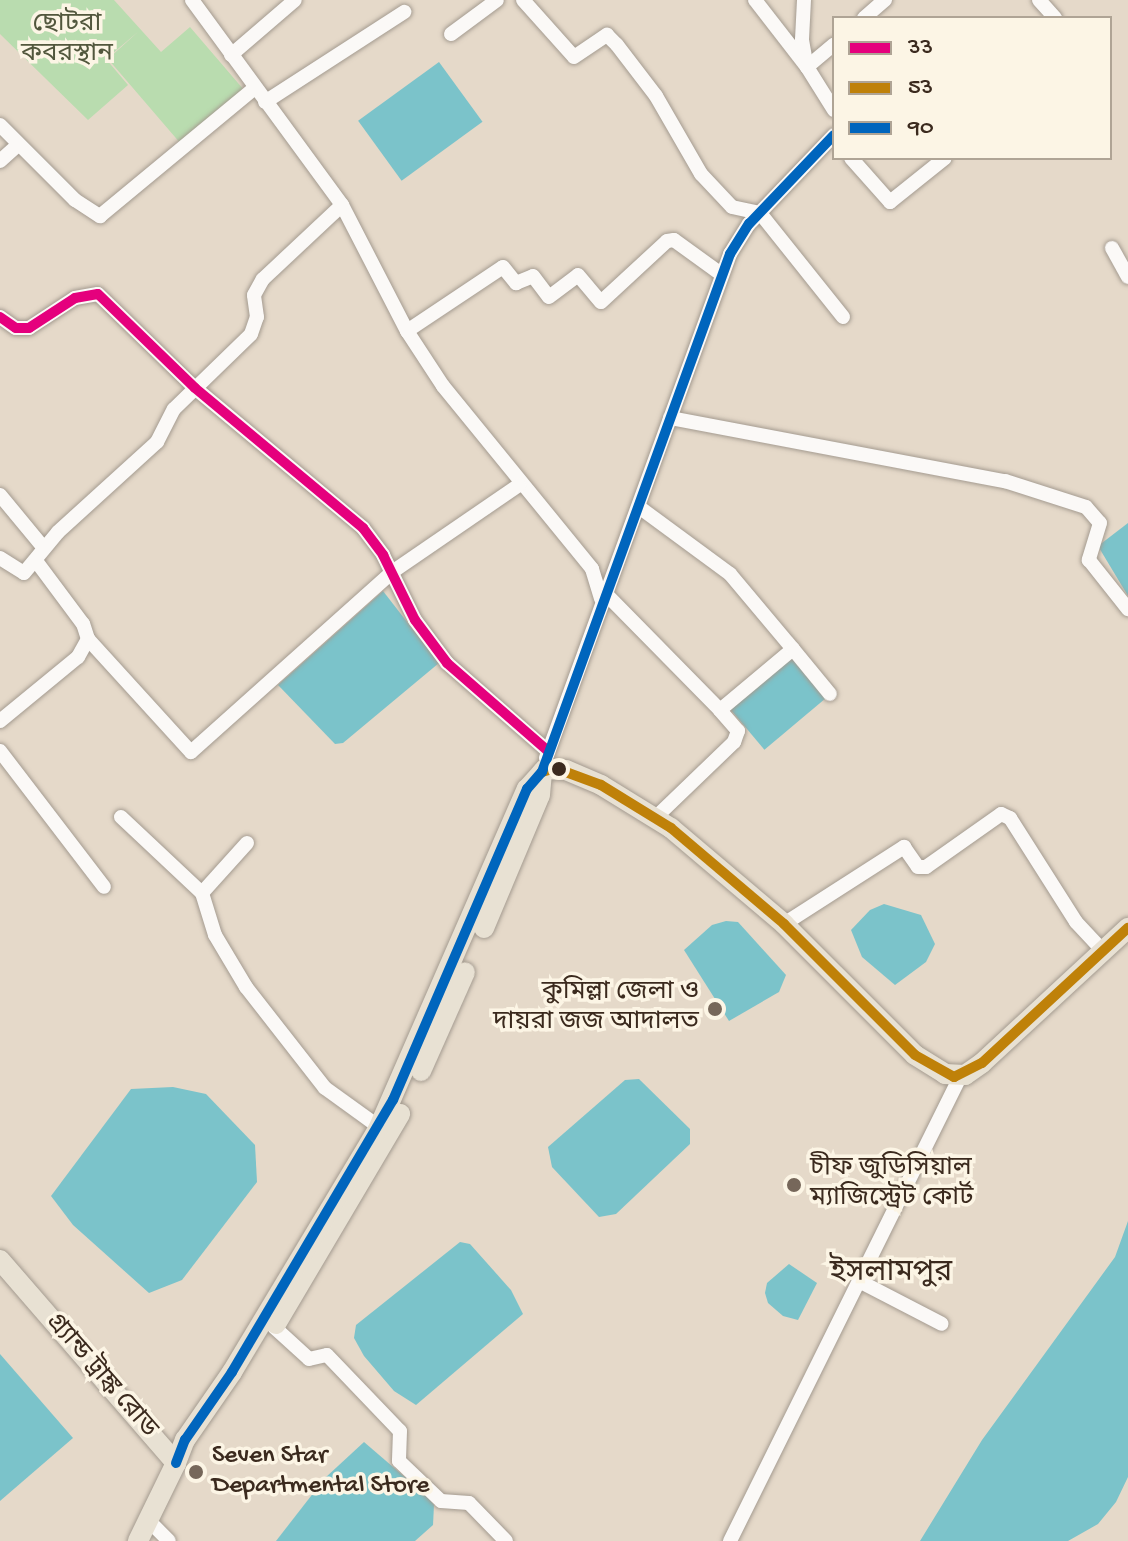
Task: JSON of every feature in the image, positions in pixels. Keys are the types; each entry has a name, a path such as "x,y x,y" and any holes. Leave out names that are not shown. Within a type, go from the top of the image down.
{"highway":[{"path":"176,1463 195,1448 274,1327 384,1131 504,865 540,795 542,772 566,770 655,818 784,924 915,1055 945,1074 960,1077 982,1063 1101,949 1128,928"},
{"path":"176,1463 185,1440 232,1372 384,1131"},
{"name":"গ্র্যান্ড ট্রাঙ্ক রোড","path":"0,1260 176,1463 151,1523 138,1541"}],"street":[{"path":"192,0 342,205 407,331 519,485 592,569 602,596 738,731 734,742 655,818"},
{"path":"231,55 295,0"},
{"path":"451,34 497,0"},
{"path":"523,0 574,57 607,35 656,96 701,174 732,207 760,213 843,317"},
{"path":"755,0 807,67 832,107"},
{"path":"804,0 802,40 807,67"},
{"path":"866,16 885,0"},
{"path":"1039,0 1053,16"},
{"path":"265,102 404,12"},
{"path":"807,67 832,46"},
{"path":"0,125 75,200 100,216 255,88"},
{"path":"542,772 602,596 639,507 721,274 760,213 832,138"},
{"path":"0,161 18,145"},
{"path":"853,160 890,202 942,160"},
{"path":"22,574 39,554 157,442 170,414 251,334 257,317 254,295 263,279 342,205"},
{"path":"407,331 503,267 516,283 533,276 549,297 578,275 601,302 667,241 674,240 721,274"},
{"path":"1112,248 1128,277"},
{"path":"0,317 16,328 29,328 75,298 98,294 195,388 324,491 375,543 415,620 447,663 548,751"},
{"path":"670,418 1005,481 1086,507 1100,523 1089,560 1128,609"},
{"path":"0,495 39,554 53,588 83,624 88,639 191,752 392,572 519,485"},
{"path":"639,507 730,574 830,694"},
{"path":"0,558 22,574 53,588"},
{"path":"592,569 616,562"},
{"path":"0,721 78,657 88,639"},
{"path":"720,710 793,649"},
{"path":"0,751 104,887"},
{"path":"784,924 896,851 907,848 918,867 926,867 1001,814 1010,818 1076,922 1101,949"},
{"path":"121,817 202,893 215,935 246,987 325,1088 384,1131"},
{"path":"202,893 247,843"},
{"path":"730,1541 960,1077"},
{"path":"859,1281 942,1324"},
{"path":"274,1327 309,1359 327,1355 400,1431 399,1461 441,1501 469,1503 506,1541"},
{"path":"151,1523 169,1541"}],"green space":[{"name":"ছোটরা কবরস্থান","path":"0,0 114,0 161,52 190,27 244,90 181,144 108,59 139,31 106,59 128,85 88,120 0,34"}],"water":[{"path":"439,62 482,122 402,181 358,121"},
{"path":"1128,523 1128,596 1098,546"},
{"path":"383,591 439,663 343,743 335,744 278,685"},
{"path":"791,657 826,698 764,750 730,708"},
{"path":"884,904 921,915 935,944 926,962 895,985 862,957 851,930 870,910"},
{"path":"738,922 786,975 779,992 729,1021 684,950 712,925"},
{"path":"639,1079 690,1129 690,1144 616,1214 599,1217 552,1167 548,1147 625,1080"},
{"path":"173,1087 206,1094 255,1145 257,1182 182,1280 149,1293 73,1225 51,1196 131,1089"},
{"path":"1128,1221 1128,1477 1116,1502 1098,1524 1068,1541 920,1541 982,1440 1115,1257"},
{"path":"460,1242 470,1244 511,1290 523,1314 416,1405 394,1391 364,1356 354,1338 356,1325"},
{"path":"789,1264 817,1283 798,1320 783,1316 768,1303 765,1293 767,1283"},
{"path":"0,1354 73,1438 0,1501"},
{"path":"364,1442 428,1497 434,1505 433,1525 415,1541 276,1541 325,1478"}],"transit line":[{"name":"90","path":"176,1463 185,1440 232,1372 393,1100 527,789 542,772 730,254 749,224 832,137"},
{"name":"33","path":"0,317 16,328 29,328 75,298 98,294 195,388 363,528 383,555 415,620 447,663 548,751"},
{"name":"53","path":"542,772 555,768 601,785 671,828 784,924 915,1055 954,1077 982,1063 1128,928"}],"place":[{"name":"কুমিল্লা জেলা ও দায়রা জজ আদালত","path":"715,1009"},
{"name":"চীফ জুডিসিয়াল ম্যাজিস্ট্রেট কোর্ট","path":"794,1185"},
{"name":"Seven Star Departmental Store","path":"196,1472"}],"district":[{"name":"ইসলামপুর","path":"891,1275"}]}
